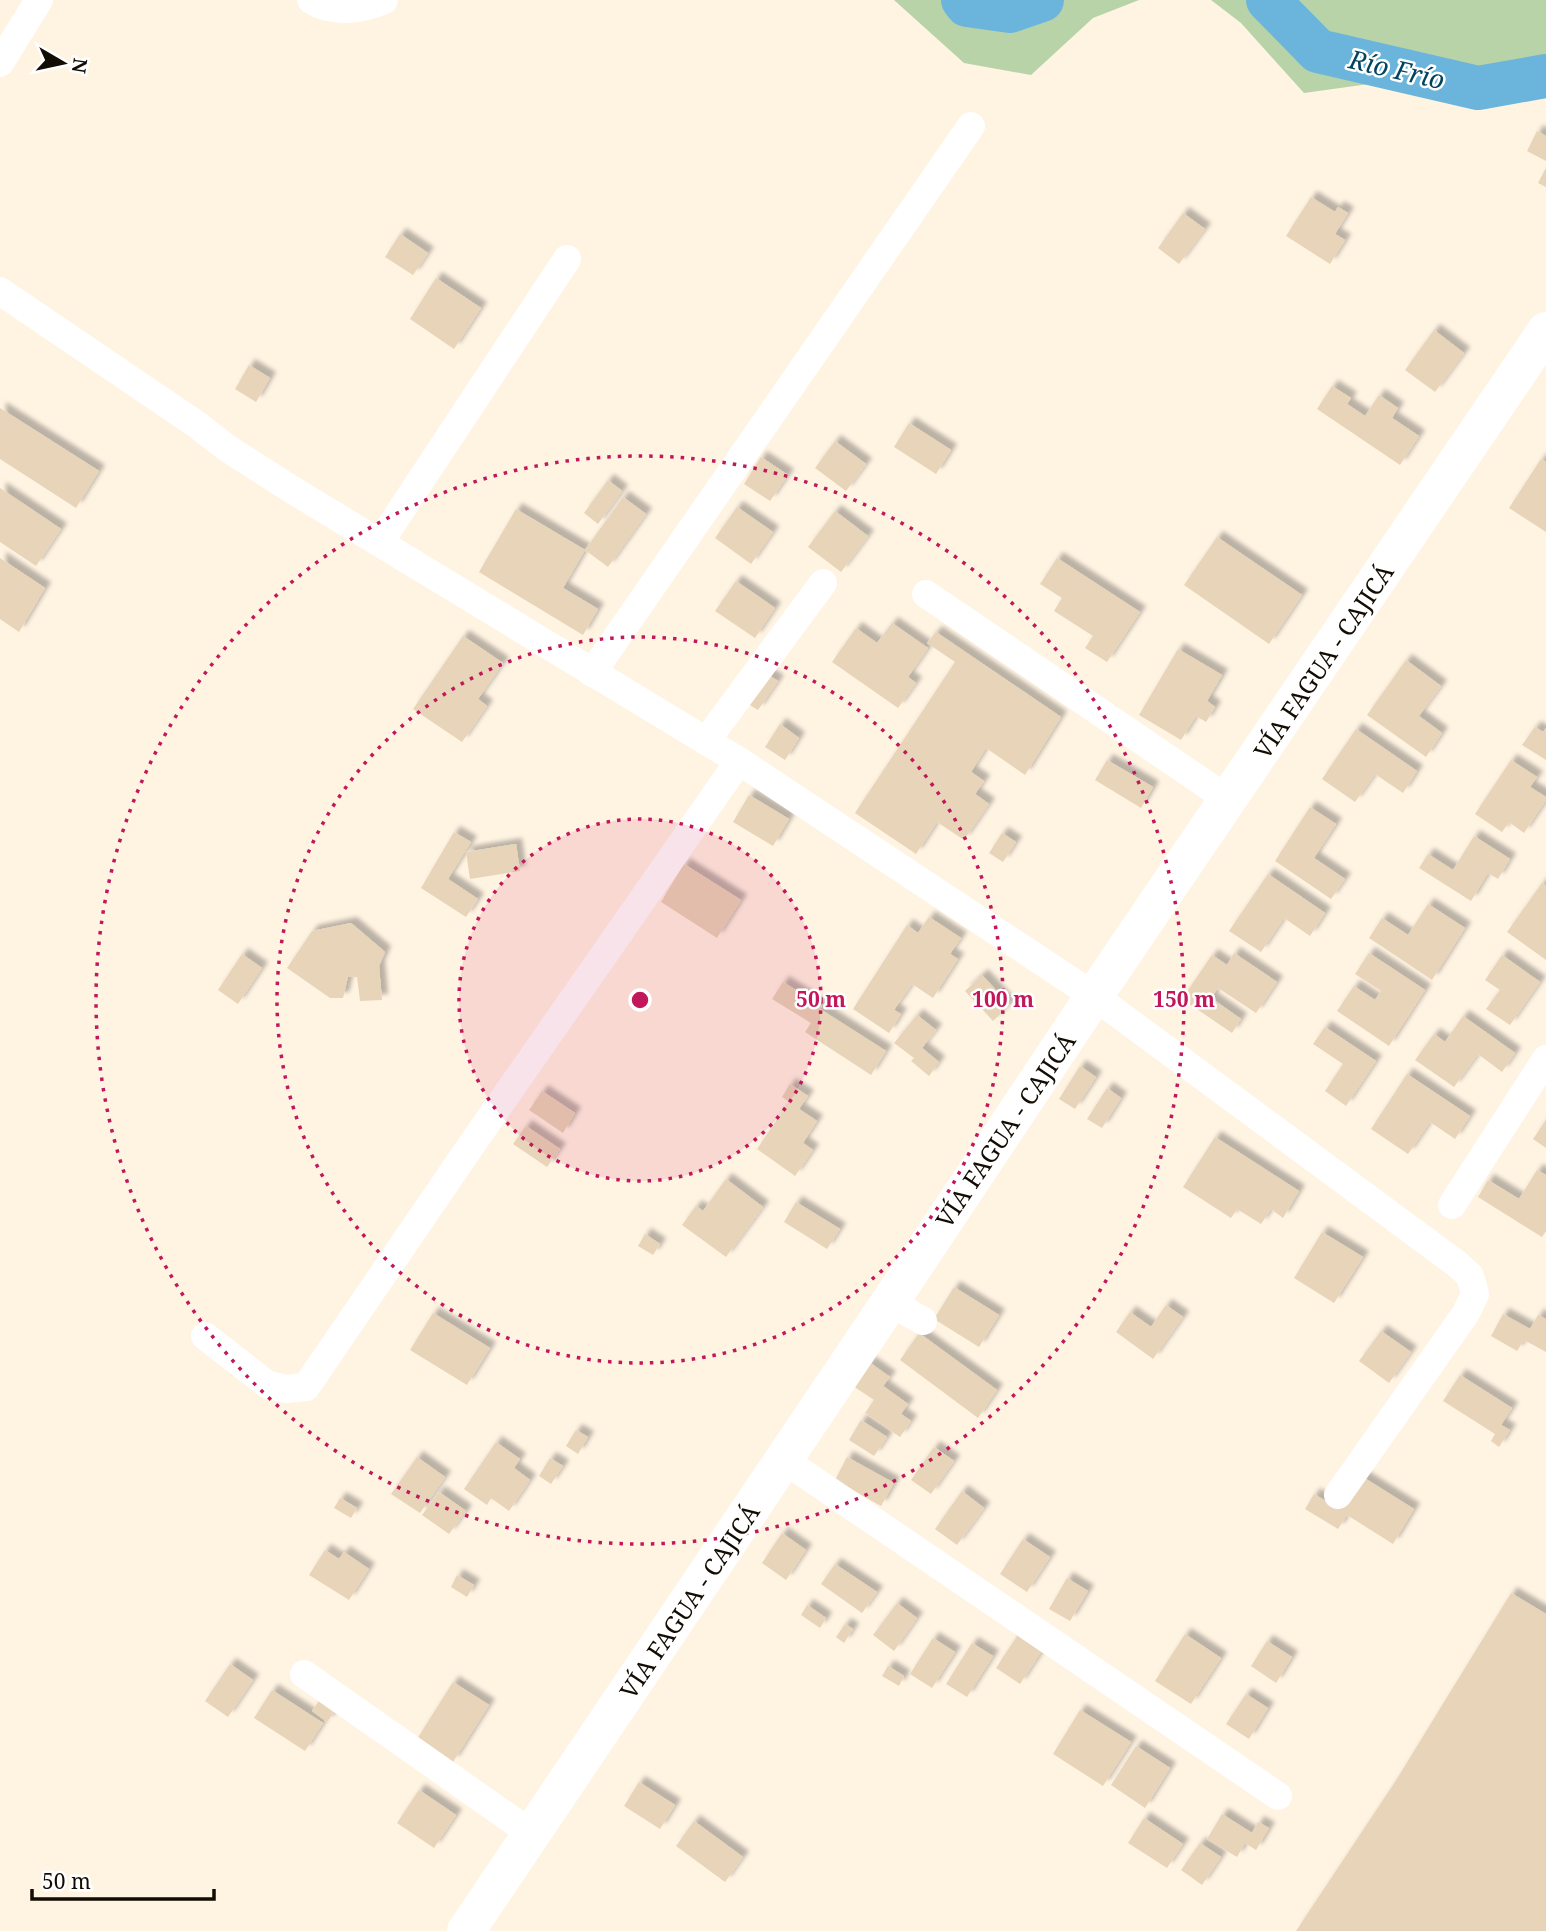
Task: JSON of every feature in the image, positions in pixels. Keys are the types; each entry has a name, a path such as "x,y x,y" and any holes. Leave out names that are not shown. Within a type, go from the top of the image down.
{"street":[{"path":"0,63 39,0"},
{"path":"311,0 321,6 339,9 369,7 384,0"},
{"path":"592,673 971,126"},
{"path":"380,542 567,259"},
{"path":"0,291 196,424 227,448 738,761 1094,996 1457,1264 1470,1276 1475,1294 1466,1312 1338,1495"},
{"name":"VÍA FAGUA - CAJICÁ","path":"466,1931 1094,996 1546,331"},
{"path":"706,741 823,583"},
{"path":"926,594 1229,800"},
{"path":"205,1336 268,1385 286,1389 306,1387 738,761"},
{"path":"1452,1205 1546,1059"},
{"path":"890,1302 923,1321"},
{"path":"784,1460 1278,1796"},
{"path":"304,1674 531,1834"}],"green space":[{"path":"894,0 1139,0 1093,18 1031,75 964,63"},
{"path":"1211,0 1546,0 1546,76 1478,88 1399,70 1376,83 1304,93 1241,23"}],"building":[{"path":"1537,131 1546,136 1546,161 1527,151"},
{"path":"1546,168 1546,187 1538,183"},
{"path":"1311,197 1335,212 1338,207 1348,213 1335,234 1345,240 1330,264 1286,236"},
{"path":"1183,213 1205,229 1179,264 1158,248"},
{"path":"400,234 428,253 413,275 385,257"},
{"path":"436,278 481,308 454,349 410,319"},
{"path":"1434,330 1464,353 1435,392 1405,370"},
{"path":"249,365 270,378 256,402 235,389"},
{"path":"1332,386 1351,398 1347,404 1365,416 1379,395 1398,408 1392,418 1419,436 1400,465 1317,409"},
{"path":"0,408 99,471 76,508 0,459"},
{"path":"909,423 951,450 936,474 894,447"},
{"path":"835,441 866,464 846,491 815,468"},
{"path":"761,457 788,475 770,501 744,484"},
{"path":"1541,459 1546,462 1546,532 1509,508"},
{"path":"608,480 622,491 598,524 584,513"},
{"path":"0,488 61,529 36,566 0,542"},
{"path":"623,497 646,514 608,567 585,550"},
{"path":"737,507 773,532 751,564 715,538"},
{"path":"516,509 585,550 563,588 598,609 583,635 479,572"},
{"path":"835,511 868,536 841,572 808,547"},
{"path":"1217,537 1302,595 1269,644 1184,585"},
{"path":"0,558 45,588 19,632 0,619"},
{"path":"1057,558 1140,612 1107,662 1085,648 1093,636 1054,611 1062,598 1040,584"},
{"path":"736,581 775,608 755,638 715,611"},
{"path":"892,623 928,648 908,677 916,683 898,708 832,662 856,628 877,643"},
{"path":"936,632 1061,717 1025,775 986,748 971,772 984,781 975,794 989,804 964,840 937,822 916,854 855,813 955,662 927,643"},
{"path":"463,636 503,663 478,699 487,706 462,742 413,709"},
{"path":"1178,649 1222,675 1207,701 1215,707 1206,722 1196,716 1181,740 1139,715"},
{"path":"1406,660 1441,686 1419,716 1442,733 1426,757 1367,715"},
{"path":"765,673 778,681 758,710 745,702"},
{"path":"780,724 799,738 785,760 765,747"},
{"path":"1535,727 1543,732 1546,728 1546,760 1522,745"},
{"path":"1356,729 1417,771 1403,793 1375,774 1355,802 1322,779"},
{"path":"1107,760 1153,787 1141,808 1095,780"},
{"path":"1511,760 1537,777 1530,787 1546,797 1524,833 1509,822 1502,832 1475,814"},
{"path":"749,795 789,819 773,846 733,822"},
{"path":"1310,807 1336,824 1314,858 1345,879 1331,899 1275,861"},
{"path":"454,832 471,842 448,879 478,899 466,917 421,888"},
{"path":"1002,833 1016,842 1003,862 989,853"},
{"path":"1474,836 1510,859 1498,879 1488,873 1471,901 1419,868 1428,854 1453,870"},
{"path":"516,844 520,871 470,879 466,852"},
{"path":"684,864 741,900 717,938 661,902"},
{"path":"1268,874 1325,913 1310,936 1284,918 1261,952 1229,931"},
{"path":"1542,883 1546,886 1546,960 1507,932"},
{"path":"1428,904 1465,928 1432,980 1369,938 1382,918 1408,935"},
{"path":"929,917 961,938 950,954 958,959 933,998 912,984 894,1010 901,1014 889,1033 853,1009 907,925 918,933"},
{"path":"351,923 385,952 379,966 382,1000 360,1001 357,977 348,977 343,998 330,998 287,968 312,931"},
{"path":"1234,953 1277,982 1256,1013 1218,988 1211,998 1241,1019 1232,1033 1182,999 1212,955 1227,965"},
{"path":"1369,953 1425,990 1389,1046 1337,1011 1354,986 1375,1000 1381,991 1355,974"},
{"path":"242,954 262,968 238,1004 218,990"},
{"path":"1502,955 1540,982 1510,1025 1486,1009 1500,990 1485,980"},
{"path":"982,975 1010,1005 993,1021 965,991"},
{"path":"783,982 886,1051 871,1075 805,1032 811,1023 772,999"},
{"path":"917,1015 936,1030 922,1048 939,1062 929,1076 911,1061 914,1058 894,1043"},
{"path":"1463,1016 1515,1053 1502,1072 1478,1054 1454,1087 1415,1060 1434,1034 1445,1042"},
{"path":"1325,1027 1376,1061 1346,1106 1325,1091 1343,1064 1313,1044"},
{"path":"1080,1066 1096,1077 1075,1109 1059,1099"},
{"path":"1407,1074 1470,1116 1455,1139 1430,1122 1408,1154 1371,1129"},
{"path":"790,1084 808,1096 799,1109 817,1121 803,1143 813,1150 795,1176 757,1149 789,1102 782,1097"},
{"path":"1107,1088 1121,1098 1102,1128 1087,1119"},
{"path":"542,1091 575,1113 563,1133 529,1110"},
{"path":"1546,1120 1546,1148 1533,1139"},
{"path":"526,1126 560,1149 547,1167 513,1144"},
{"path":"1215,1137 1299,1191 1283,1218 1271,1209 1261,1224 1237,1209 1231,1218 1183,1187"},
{"path":"1537,1170 1546,1175 1546,1231 1542,1237 1478,1197 1488,1180 1519,1199"},
{"path":"726,1179 763,1207 726,1257 682,1225 696,1206 703,1211"},
{"path":"796,1202 840,1229 827,1249 784,1222"},
{"path":"1322,1232 1363,1257 1334,1303 1294,1278"},
{"path":"645,1234 660,1244 653,1255 638,1246"},
{"path":"954,1287 999,1315 979,1347 934,1319"},
{"path":"1166,1305 1183,1317 1153,1359 1116,1332 1130,1312 1151,1327"},
{"path":"433,1313 490,1348 467,1385 410,1350"},
{"path":"1503,1314 1530,1329 1538,1315 1546,1319 1546,1352 1524,1340 1517,1351 1491,1336"},
{"path":"1381,1331 1411,1352 1389,1383 1359,1361"},
{"path":"919,1333 997,1390 978,1418 900,1360"},
{"path":"869,1362 890,1377 883,1386 908,1404 901,1414 911,1421 900,1437 865,1413 874,1400 853,1386"},
{"path":"1460,1375 1512,1408 1501,1425 1510,1430 1499,1447 1491,1441 1495,1434 1443,1401"},
{"path":"861,1420 887,1437 874,1456 849,1440"},
{"path":"576,1430 588,1437 578,1454 566,1446"},
{"path":"496,1442 520,1459 514,1468 530,1480 509,1511 491,1498 487,1505 464,1489"},
{"path":"934,1447 954,1461 931,1494 911,1480"},
{"path":"417,1457 445,1477 420,1513 391,1494"},
{"path":"847,1457 894,1483 881,1506 835,1480"},
{"path":"550,1458 563,1466 551,1484 539,1476"},
{"path":"1358,1474 1414,1509 1393,1544 1347,1515 1338,1529 1305,1509 1314,1494 1337,1508"},
{"path":"962,1491 984,1508 957,1545 935,1529"},
{"path":"439,1492 466,1511 449,1534 422,1515"},
{"path":"340,1498 357,1508 351,1518 334,1508"},
{"path":"782,1533 806,1550 786,1580 762,1563"},
{"path":"1023,1539 1050,1557 1027,1592 1000,1574"},
{"path":"325,1550 339,1559 344,1552 369,1569 349,1600 309,1575"},
{"path":"835,1564 877,1592 862,1613 821,1584"},
{"path":"457,1575 474,1585 467,1597 451,1587"},
{"path":"1067,1578 1088,1591 1070,1621 1049,1609"},
{"path":"1511,1593 1546,1614 1546,1931 1296,1931 1395,1782"},
{"path":"897,1603 917,1618 894,1651 873,1635"},
{"path":"807,1605 826,1618 820,1628 801,1615"},
{"path":"845,1624 853,1629 844,1643 836,1637"},
{"path":"1019,1633 1043,1649 1020,1684 996,1668"},
{"path":"1185,1634 1221,1658 1191,1704 1155,1681"},
{"path":"933,1638 955,1652 932,1688 910,1674"},
{"path":"1267,1641 1292,1657 1276,1683 1251,1666"},
{"path":"972,1643 993,1656 967,1697 946,1684"},
{"path":"230,1664 253,1680 228,1717 205,1701"},
{"path":"888,1666 904,1676 899,1686 882,1676"},
{"path":"453,1682 489,1705 453,1762 417,1739"},
{"path":"272,1690 323,1723 305,1751 254,1718"},
{"path":"1246,1694 1268,1708 1249,1739 1226,1724"},
{"path":"321,1698 337,1708 327,1722 312,1711"},
{"path":"1080,1710 1131,1742 1103,1786 1053,1754"},
{"path":"1136,1746 1170,1768 1145,1808 1111,1785"},
{"path":"639,1782 675,1805 660,1829 624,1806"},
{"path":"419,1790 456,1815 434,1848 397,1823"},
{"path":"1222,1814 1252,1833 1258,1822 1269,1828 1256,1850 1245,1843 1237,1857 1207,1839"},
{"path":"1144,1818 1183,1844 1167,1868 1128,1843"},
{"path":"694,1821 743,1857 725,1882 676,1846"},
{"path":"1200,1843 1221,1857 1202,1885 1181,1870"}],"waterway":[{"name":"Río Frío","path":"963,0 967,5 1010,11 1042,0"},
{"name":"Río Frío","path":"1268,0 1318,51 1478,88 1546,76"}]}
